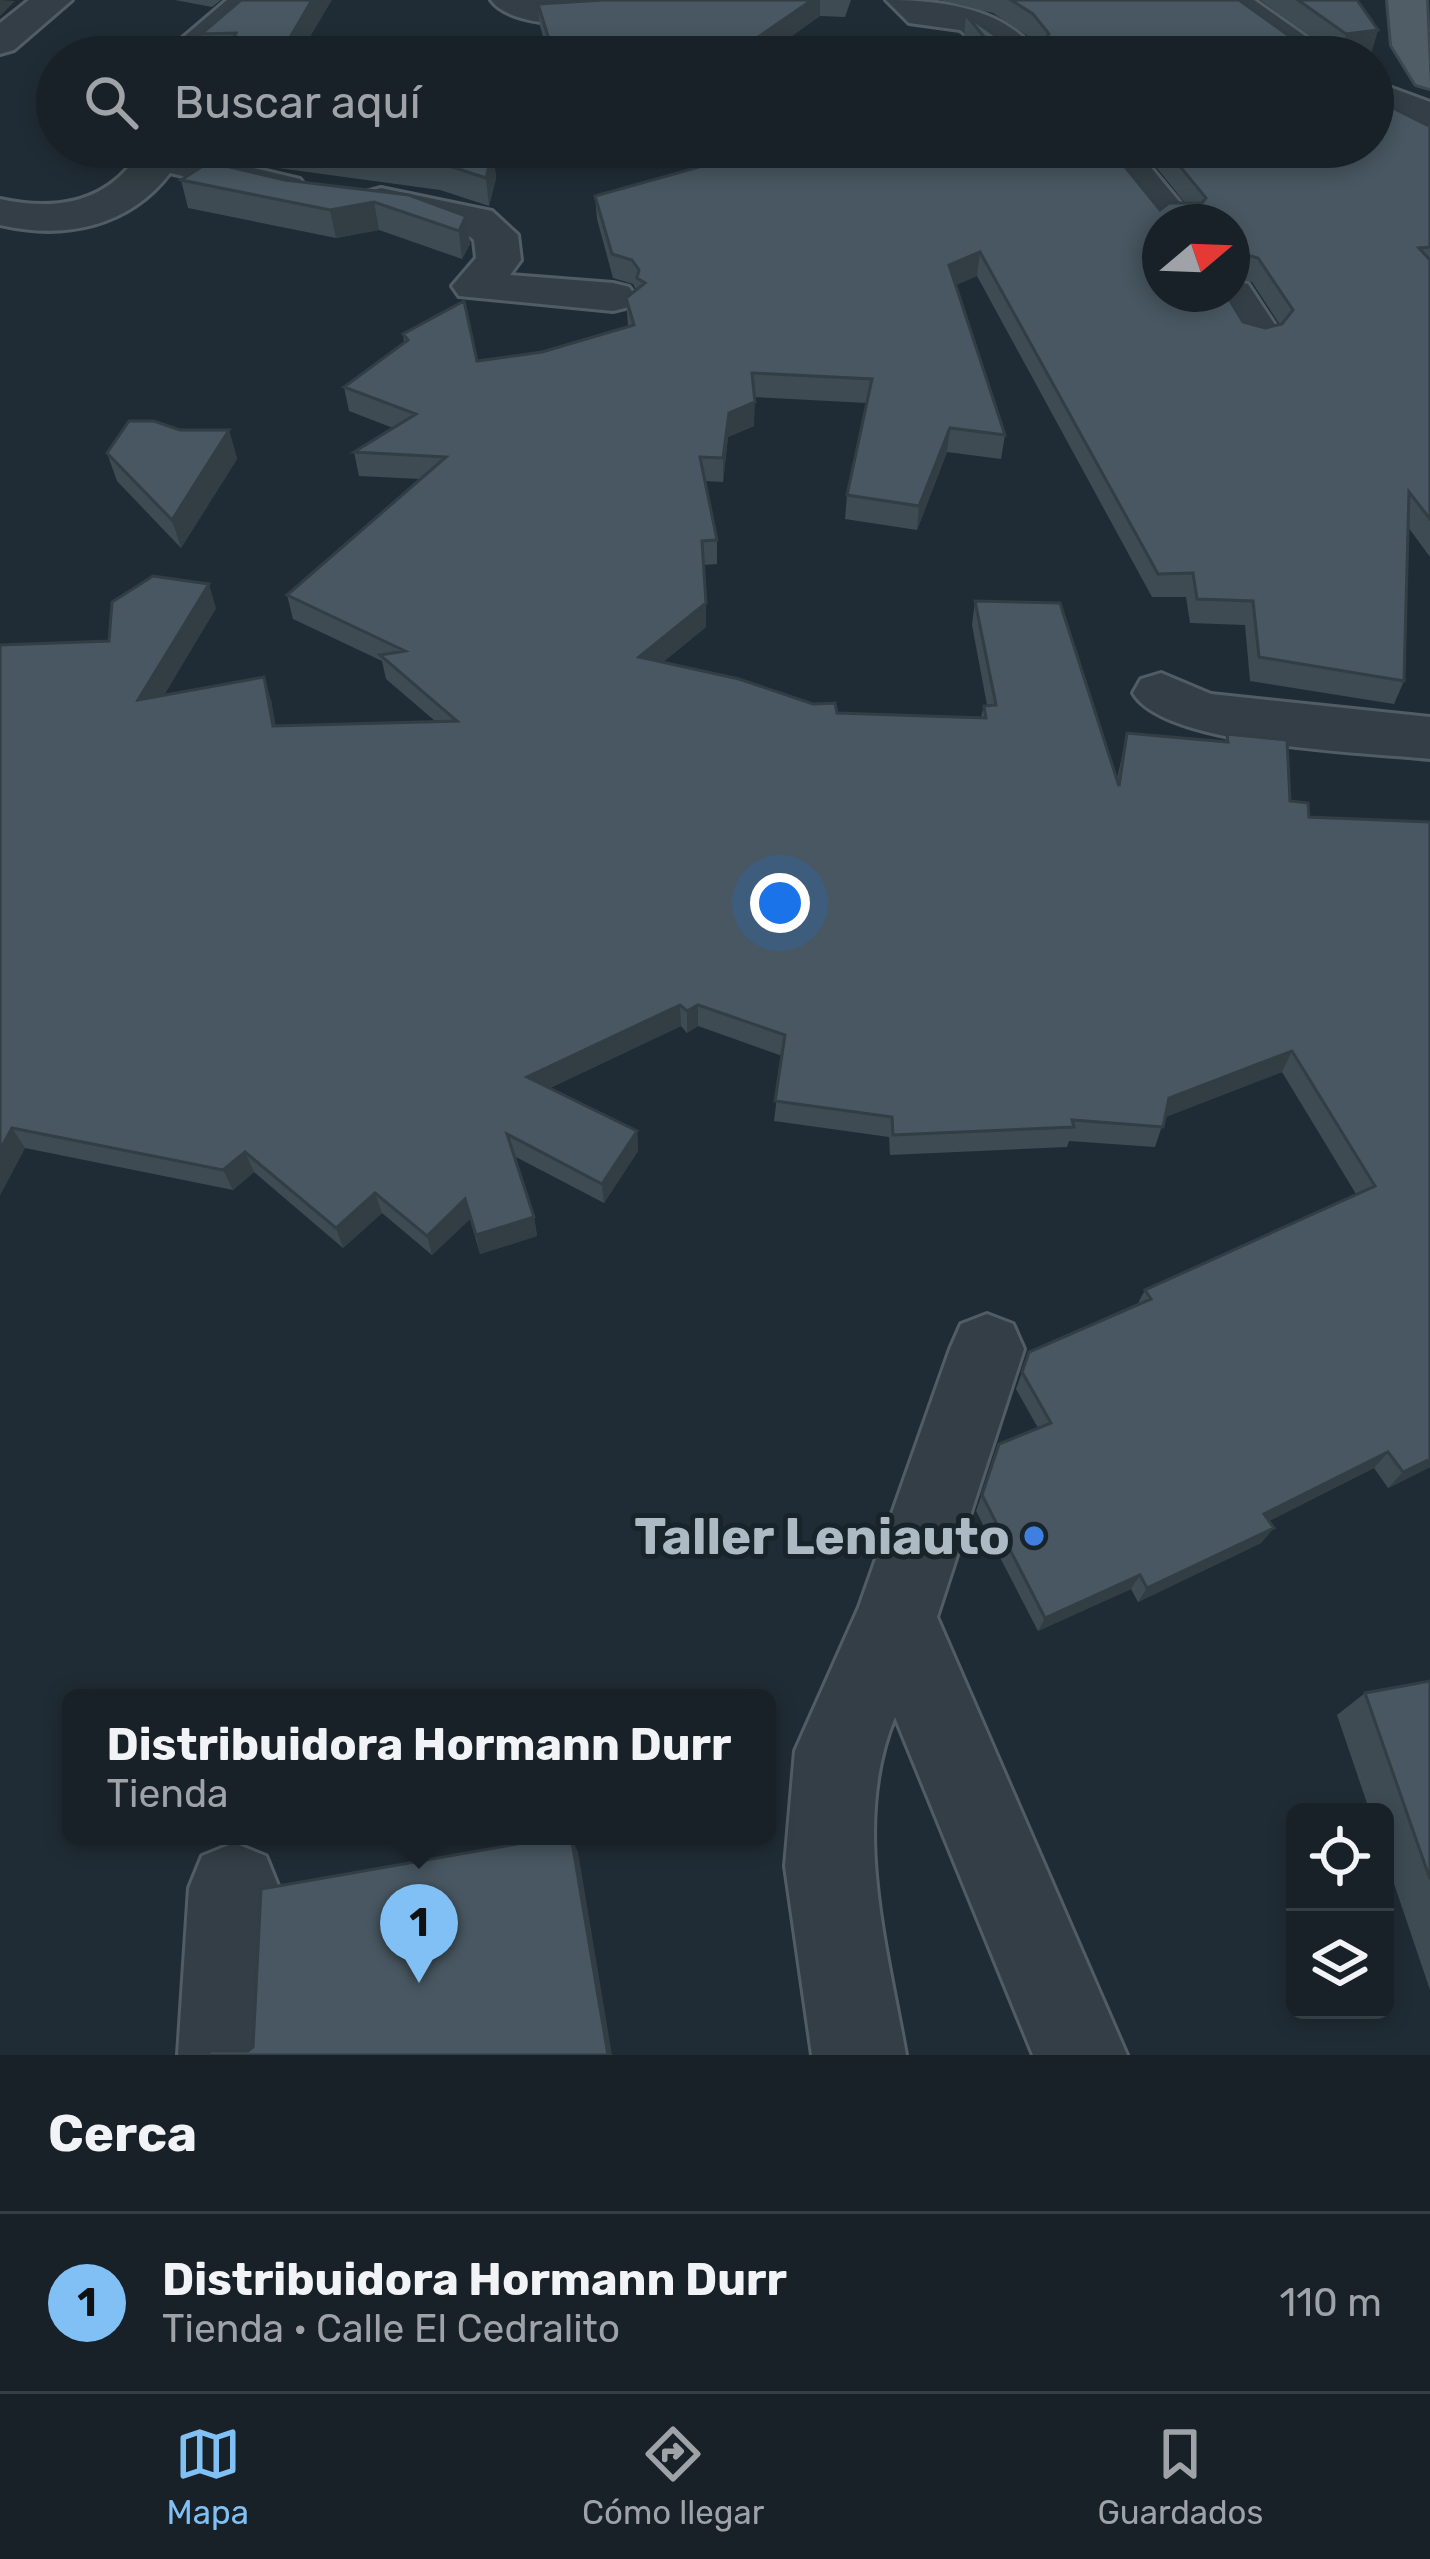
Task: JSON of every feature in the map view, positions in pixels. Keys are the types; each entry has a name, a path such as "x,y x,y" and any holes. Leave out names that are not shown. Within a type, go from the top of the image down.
{"main road":[{"path":"1407,0 1424,59"}],"street":[{"path":"206,36 250,0"},
{"path":"510,0 526,9 574,14 623,0"},
{"path":"905,0 923,15 971,20 993,36"},
{"path":"1228,0 1283,36"},
{"path":"0,42 34,4"},
{"path":"1394,102 1430,117"},
{"path":"0,212 42,220 92,212 126,199 150,168"},
{"path":"225,168 336,196 476,220 496,236 499,260 475,286 613,296"},
{"path":"1129,168 1159,204"},
{"path":"1243,312 1257,334"},
{"path":"1160,693 1200,713 1221,717 1430,738"},
{"path":"859,2055 829,1866 838,1751 896,1618 988,1348"},
{"path":"896,1618 1080,2055"},
{"path":"225,2055 233,1888"}],"building":[{"path":"241,0 312,0 291,36 201,34"},
{"path":"812,0 760,36 548,36 538,4"},
{"path":"1011,0 1239,0 1289,36 1047,36 1033,14"},
{"path":"1298,0 1357,0 1378,30 1346,34"},
{"path":"966,15 996,36 984,36"},
{"path":"1394,108 1430,125 1430,247 1419,248 1430,260 1430,519 1409,492 1404,681 1259,657 1253,601 1197,599 1193,573 1158,574 980,252 949,265 1005,435 950,428 919,506 847,495 872,379 752,373 755,402 729,413 723,458 700,457 717,540 702,541 706,603 639,657 739,679 813,704 835,703 837,713 986,718 984,706 996,705 975,601 1060,603 1119,786 1127,733 1228,742 1227,734 1287,740 1290,801 1308,803 1309,817 1430,822 1430,1459 1403,1472 1388,1452 1264,1514 1274,1528 1147,1588 1140,1575 1045,1618 982,1495 999,1444 1051,1423 1022,1372 1029,1352 1151,1299 1145,1290 1375,1186 1292,1051 1169,1098 1163,1127 1072,1120 1074,1127 893,1135 892,1117 775,1101 785,1035 698,1005 687,1011 680,1005 527,1077 637,1131 602,1184 507,1134 534,1217 476,1235 465,1199 427,1236 375,1193 336,1228 245,1152 223,1170 12,1128 0,1150 0,645 109,641 112,602 153,576 209,584 138,700 264,677 273,726 457,721 380,655 405,651 287,595 446,457 354,452 416,414 344,387 408,340 403,334 464,301 477,361 542,352 634,325 626,298 645,283 637,278 639,270 632,260 612,254 595,196 695,168 1126,168 1155,204 1142,204 1142,312 1237,312 1243,322 1265,328 1282,324 1293,310 1258,258 1250,256 1250,204 1168,204 1202,203 1206,198 1181,168 1394,168"},
{"path":"200,168 234,168 285,180 409,195 466,216 459,231 374,202 330,210 181,180"},
{"path":"455,168 488,168 486,178"},
{"path":"129,421 154,421 180,430 229,430 172,520 107,453"},
{"path":"1430,1681 1430,1879 1365,1693"},
{"path":"511,1845 573,1845 608,2055 209,2055 209,2051 253,2047 261,1889"}],"place":[{"name":"Taller Leniauto","path":"1034,1536"},
{"name":"Distribuidora Hormann Durr","path":"419,1983"}]}
